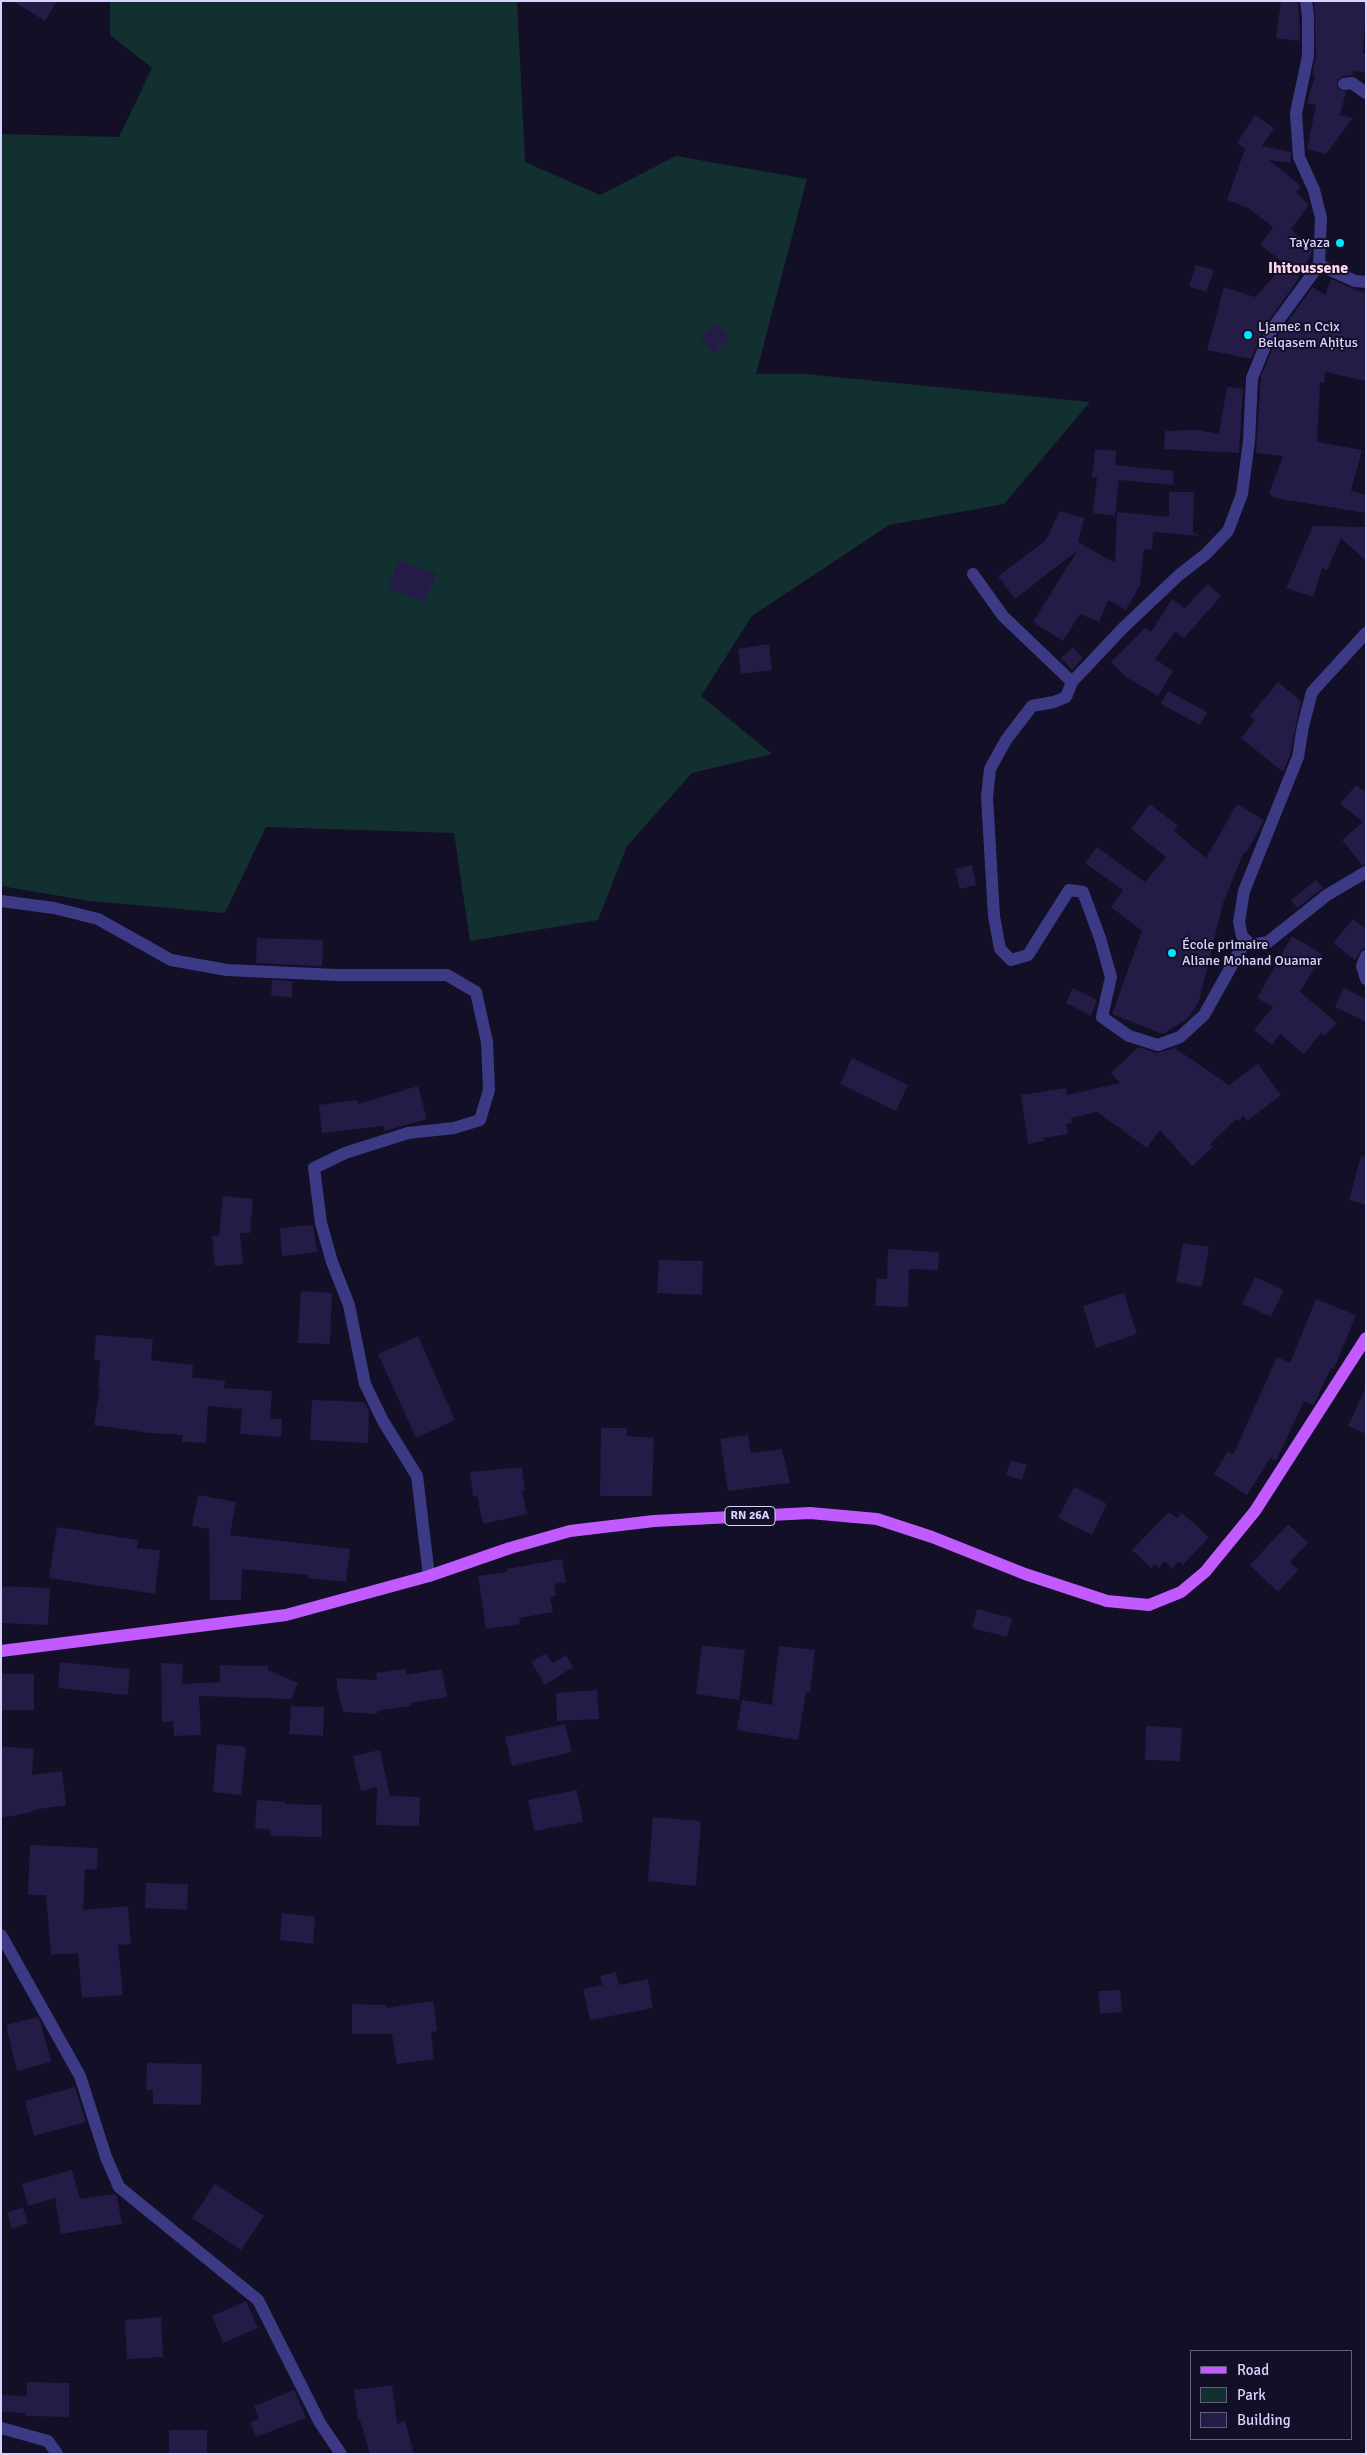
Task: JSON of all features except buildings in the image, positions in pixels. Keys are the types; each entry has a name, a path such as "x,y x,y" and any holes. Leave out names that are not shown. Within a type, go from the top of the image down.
{"main road":[{"name":"RN 26A","path":"1,1652 286,1616 430,1576 510,1548 570,1531 654,1521 810,1513 877,1519 1025,1574 1107,1601 1149,1605 1181,1592 1205,1572 1255,1511 1366,1338"}],"street":[{"path":"1246,940 1204,1015 1180,1037 1158,1045 1129,1036 1102,1017 1110,977 1100,938 1083,892 1069,890 1028,955 1011,960 1000,949 994,916 988,807 990,769 1006,740 1032,706 1054,702 1066,697 1072,682 1123,628 1179,575 1206,554 1228,531 1242,494 1249,441 1252,378 1272,329 1318,265 1320,218 1314,190 1299,156 1296,113 1308,56 1306,1"},
{"path":"1344,84 1352,83 1366,93"},
{"path":"1318,265 1355,281 1366,282"},
{"path":"973,574 1003,616 1072,682"},
{"path":"1366,633 1312,692 1303,726 1298,757 1244,891 1239,922 1242,936 1251,945 1268,942 1327,895 1366,872"},
{"path":"1,901 54,908 98,919 171,960 226,970 336,975 447,975 476,992 486,1042 489,1090 480,1120 454,1128 408,1133 345,1153 314,1168 321,1224 332,1262 349,1305 365,1384 383,1421 417,1476 430,1576"},
{"path":"1366,956 1362,966 1366,978"},
{"path":"1,1935 80,2076 106,2158 120,2187 258,2300 320,2424 341,2454"},
{"path":"1,2428 48,2441 57,2454"}],"green space":[{"path":"110,1 517,1 525,162 600,195 676,156 807,179 756,374 805,374 1090,402 1004,504 889,525 752,616 701,696 772,754 692,773 627,846 598,920 470,941 454,833 266,827 225,913 90,901 1,886 1,134 119,137 152,68 110,35"}],"place":[{"name":"Taɣaza","path":"1340,243"},
{"name":"Ljameɛ n Ccix Belqasem Aḥiṭus","path":"1248,335"},
{"name":"École primaire Aliane Mohand Ouamar","path":"1172,953"}],"district":[{"name":"Ihitoussene","path":"1308,269"}]}
